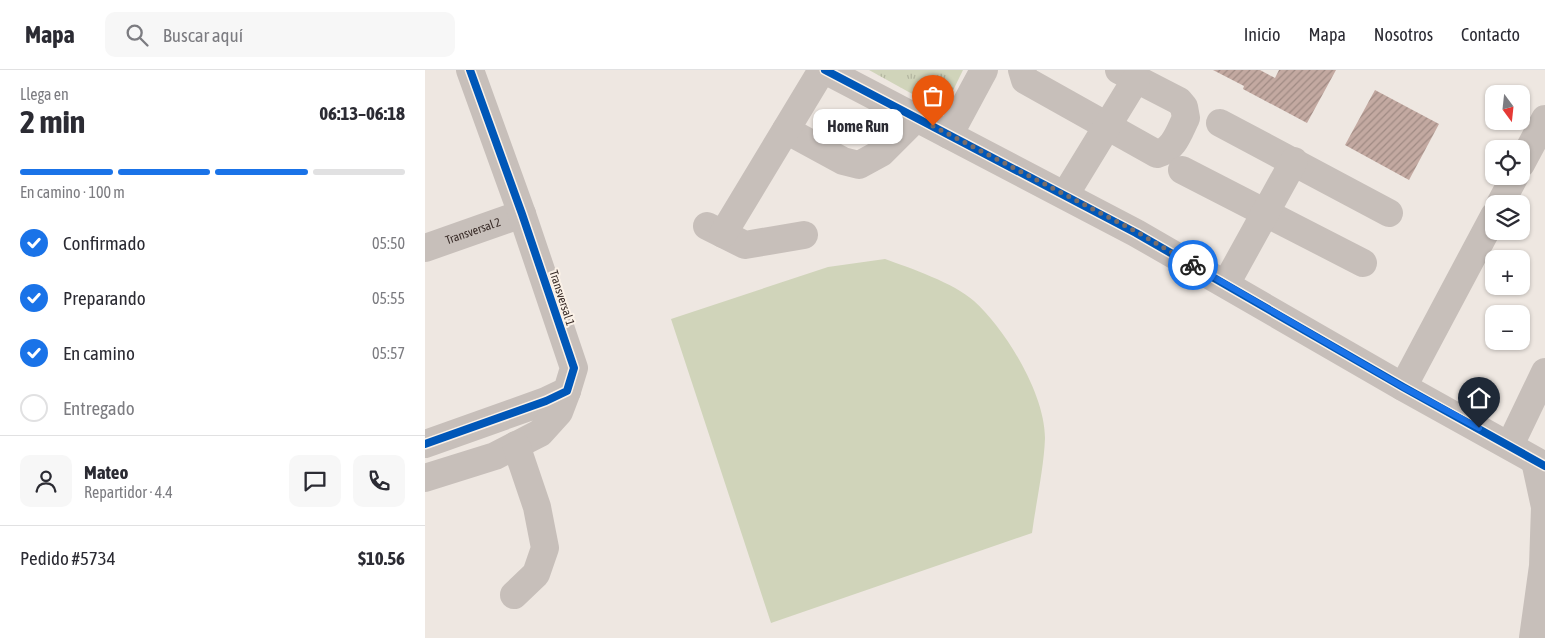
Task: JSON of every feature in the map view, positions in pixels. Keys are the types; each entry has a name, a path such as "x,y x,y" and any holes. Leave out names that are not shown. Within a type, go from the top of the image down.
{"street":[{"name":"Transversal 1","path":"425,478 495,456 540,433 559,412 574,368 522,214 470,70"},
{"path":"804,235 745,245 715,230 786,130 823,70 1137,232 1403,387 1540,463 1545,508 1543,566 1533,638"},
{"path":"949,135 984,70"},
{"path":"1022,70 1025,80 1107,126 1157,154 1171,147 1186,118 1184,108 1179,101 1128,74 1107,126 1065,195"},
{"path":"786,130 843,161 859,165 881,153 916,118"},
{"path":"1530,147 1545,119"},
{"path":"1220,123 1389,213"},
{"path":"1226,284 1294,161"},
{"path":"1182,170 1363,264"},
{"name":"Transversal 2","path":"425,248 522,214"},
{"path":"1403,387 1485,233"},
{"path":"1510,445 1541,389"},
{"path":"425,444 546,401 567,391"},
{"path":"514,595 536,574 545,548 537,507 516,445"}],"green space":[{"path":"869,70 963,70 943,111"},
{"path":"885,259 931,277 965,294 986,313 1011,345 1031,383 1038,402 1045,438 1042,473 1032,533 771,623 671,319 828,267"}],"building":[{"path":"1213,70 1260,70 1275,78 1279,70 1336,70 1307,123 1243,89 1244,86"},
{"path":"1375,90 1439,124 1409,180 1345,145"}],"cycle path":[{"path":"425,444 546,401 567,391 574,368 522,214 470,70"},
{"path":"825,70 1136,233 1403,387 1545,466"}],"way so far":[{"path":"933,126 1137,232 1193,265"}],"place":[{"name":"Home Run","path":"933,126"}],"route":[{"path":"1193,265 1403,387 1479,428"}]}
